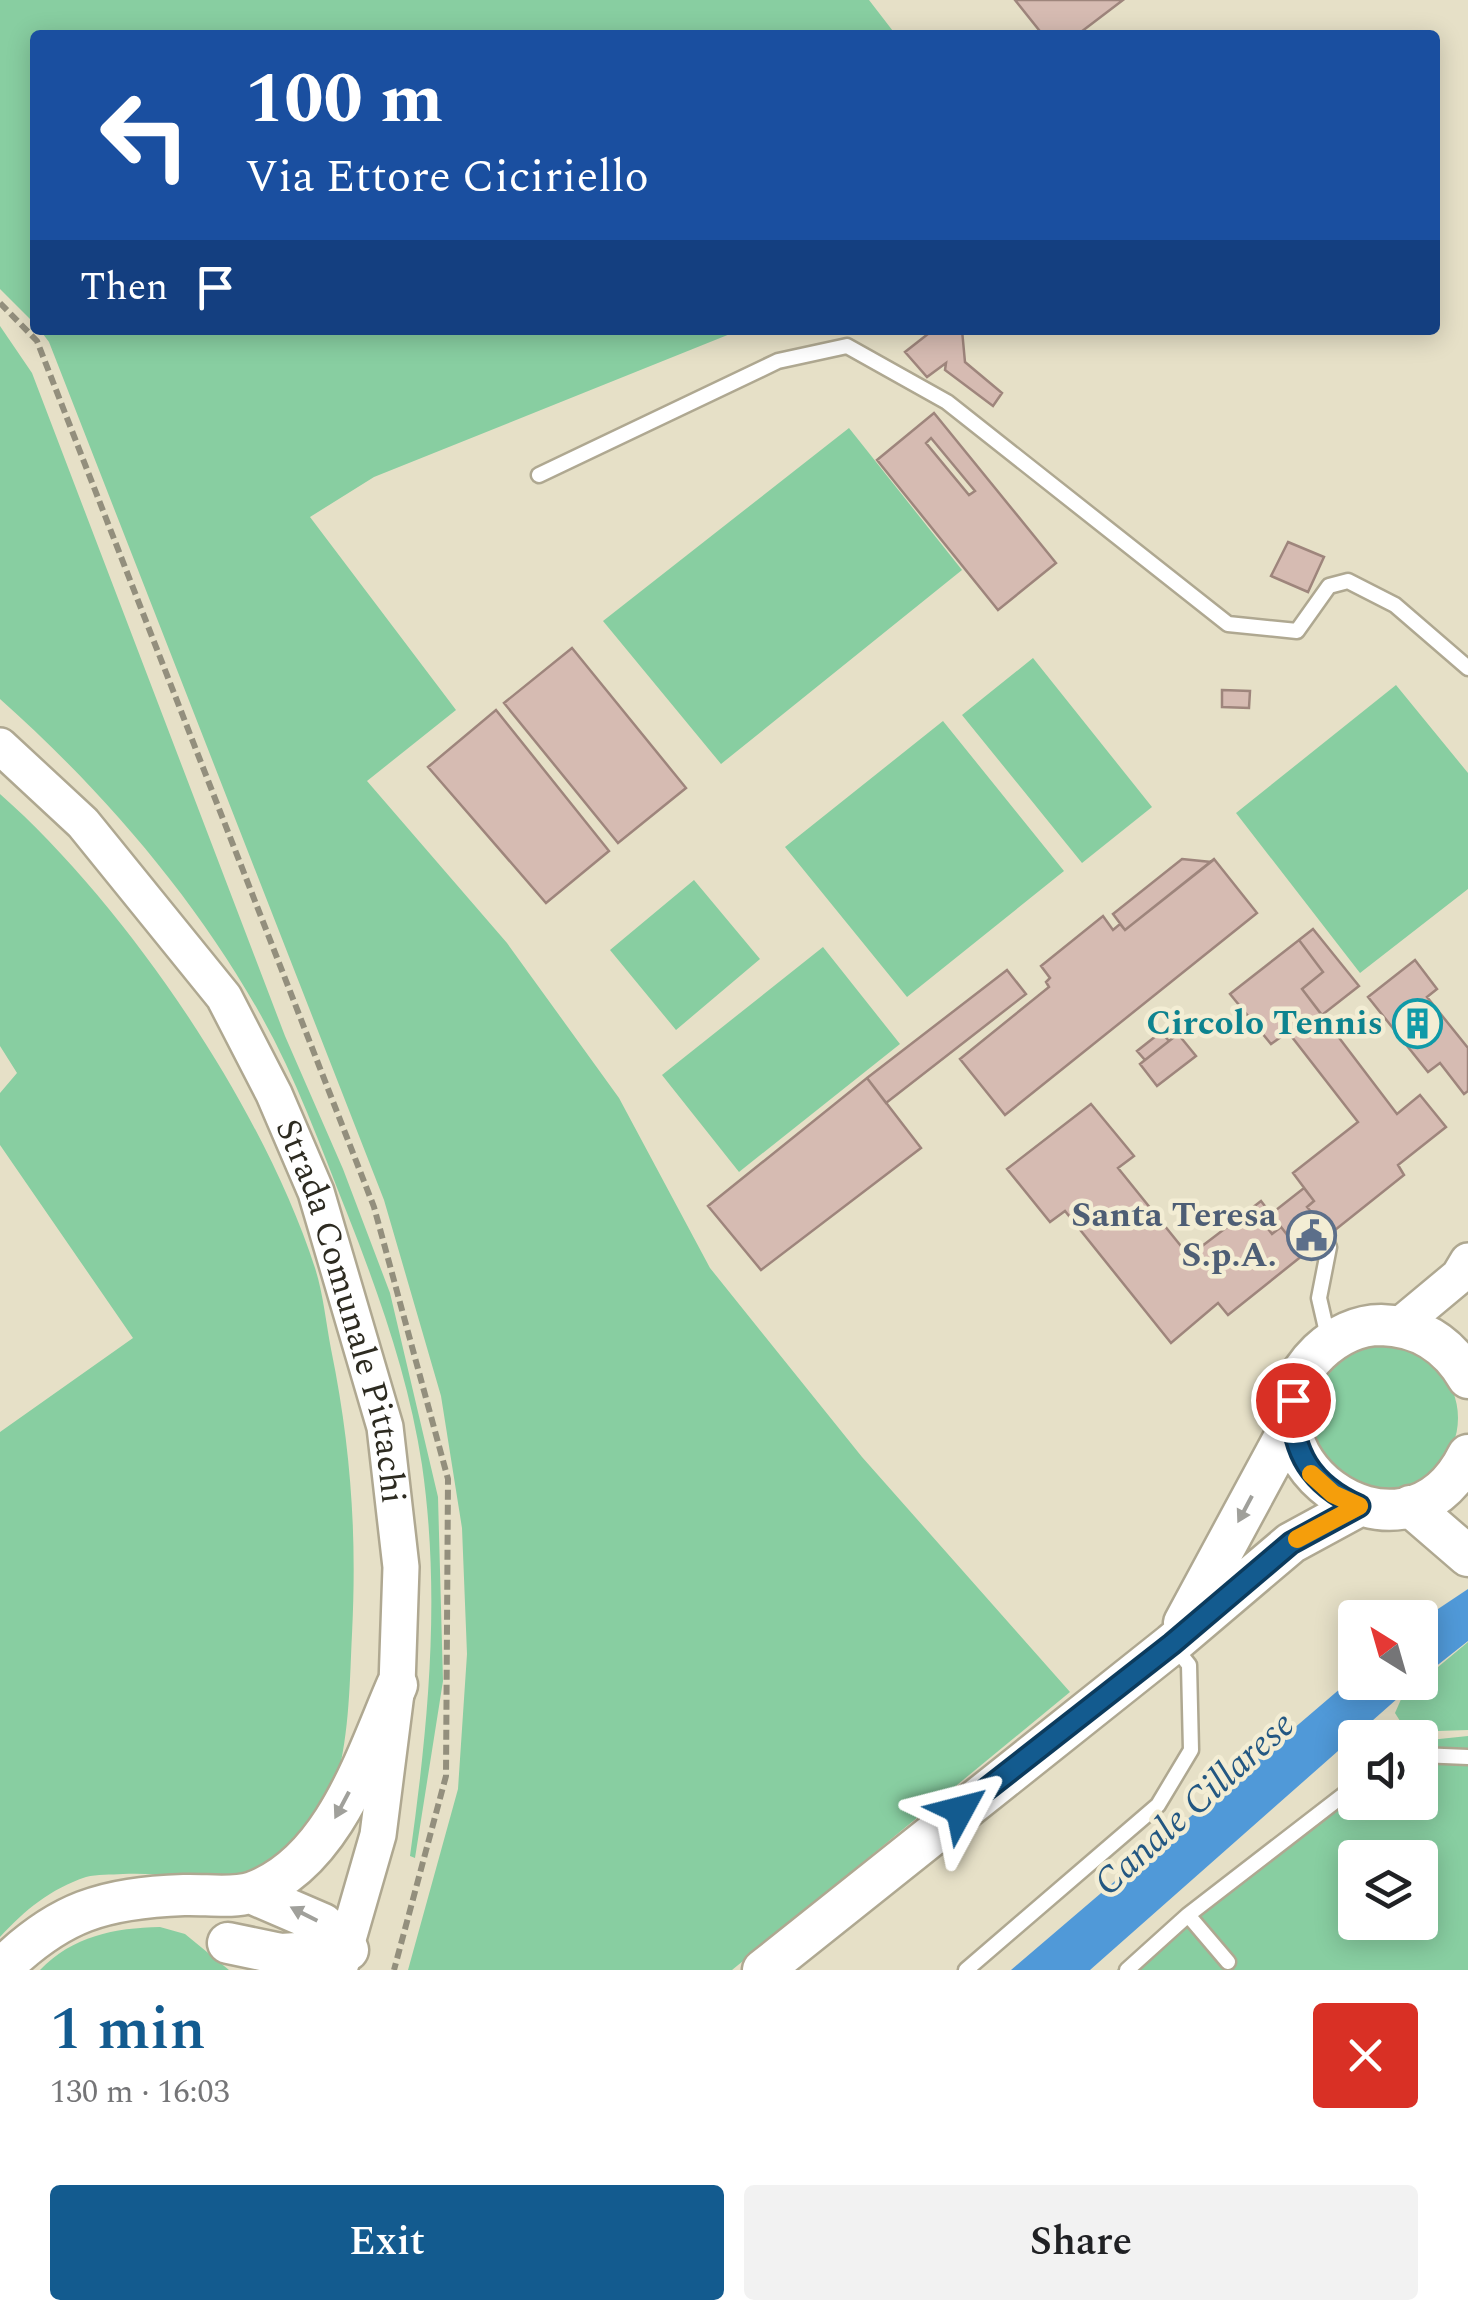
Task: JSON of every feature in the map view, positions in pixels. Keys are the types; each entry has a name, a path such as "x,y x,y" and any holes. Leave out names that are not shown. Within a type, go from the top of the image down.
{"main road":[{"path":"1172,1644 1292,1423 1300,1378 1329,1342 1374,1325 1399,1326 1427,1334 1451,1352 1468,1378"},
{"path":"1292,1423 1298,1451 1312,1476 1333,1494 1359,1506 1385,1510 1410,1506 1430,1497 1466,1467"},
{"path":"762,1970 1172,1644 1291,1543 1359,1506"},
{"path":"1410,1506 1466,1554"},
{"path":"251,1893 313,1848 341,1812 397,1685"},
{"path":"0,1970 46,1931 98,1902 251,1893 323,1924 344,1960"},
{"path":"167,1896 235,1956 280,1954 344,1960"}],"street":[{"name":"Strada Comunale Pittachi","path":"0,746 83,822 224,997 274,1094 316,1192 385,1426 401,1567 397,1685 378,1835 344,1960"},
{"path":"1399,1326 1467,1264"}],"lane":[{"path":"538,475 778,361 847,346 947,402 1228,624 1297,631 1329,586 1348,581 1395,605 1468,668"},
{"path":"1329,1342 1320,1298 1330,1247"},
{"path":"966,1970 1158,1806 1190,1750 1188,1666 1172,1644"},
{"path":"1438,1753 1468,1757"},
{"path":"1127,1970 1188,1915 1338,1799"},
{"path":"1188,1915 1228,1962"}],"green space":[{"path":"0,0 869,0 892,30 30,30 30,319 0,289"},
{"path":"0,326 32,373 285,1036 343,1169 390,1293 438,1497 443,1681 415,1858 410,1856 427,1710 431,1564 422,1465 401,1369 370,1274 317,1136 259,1012 205,926 142,845 73,769 0,699"},
{"path":"44,335 728,335 374,477 310,517 456,710 367,781 507,943 619,1098 710,1268 862,1457 1070,1692 732,1970 408,1970 458,1789 467,1654 462,1528 441,1396 384,1200"},
{"path":"849,428 962,570 721,764 603,621"},
{"path":"1033,658 1152,807 1082,863 962,715"},
{"path":"1396,685 1468,773 1468,889 1360,973 1236,813"},
{"path":"943,721 1064,871 907,997 785,847"},
{"path":"0,794 95,892 185,1012 262,1142 292,1206 318,1278 338,1385 348,1456 354,1561 346,1733 336,1782 314,1829 266,1864 227,1877 86,1877 39,1901 0,1937 0,1432 133,1338 0,1145 0,1093 17,1073 0,1046"},
{"path":"694,880 760,959 676,1030 610,950"},
{"path":"823,947 900,1044 739,1172 662,1075"},
{"path":"1386,1346 1414,1351 1437,1367 1453,1390 1458,1418 1453,1446 1437,1469 1414,1485 1386,1490 1358,1485 1335,1469 1319,1446 1314,1418 1319,1390 1335,1367 1358,1351"},
{"path":"1468,1642 1468,1730 1438,1731 1438,1720 1399,1720 1395,1713 1401,1700 1438,1700 1438,1667"},
{"path":"1468,1736 1468,1970 1117,1970 1202,1896 1338,1796 1338,1820 1438,1820 1438,1739"},
{"path":"160,1927 185,1934 229,1970 40,1970 66,1949 95,1936"}],"water":[{"path":"1468,1589 1468,1641 1438,1665 1438,1609"},
{"path":"1338,1691 1338,1700 1396,1700 1373,1720 1338,1720 1338,1751 1090,1970 1011,1970"}],"building":[{"path":"1015,0 1123,0 1084,30 1039,30"},
{"path":"927,335 962,335 965,362 1002,393 993,406 945,370 946,363 927,377 905,352"},
{"path":"934,413 1056,563 998,610 877,460","holes":["931,438 975,491 969,495 926,443"]},
{"path":"1288,542 1324,557 1308,592 1271,576"},
{"path":"572,648 686,788 618,843 504,703"},
{"path":"1222,690 1250,691 1249,708 1222,707"},
{"path":"496,710 609,851 546,903 428,767"},
{"path":"1182,859 1211,862 1125,930 1113,914"},
{"path":"1214,859 1257,913 1005,1115 960,1059 1049,987 1046,982 1050,978 1041,966 1103,916 1113,930 1120,924 1125,930"},
{"path":"1313,929 1359,986 1322,1015 1302,989 1323,972 1299,940"},
{"path":"1299,940 1323,972 1302,989 1397,1114 1420,1095 1446,1127 1398,1165 1404,1175 1330,1234 1307,1207 1314,1201 1293,1173 1358,1122 1288,1032 1271,1044 1230,994"},
{"name":"Circolo Tennis","path":"1415,960 1437,989 1427,997 1468,1048 1468,1091 1464,1094 1440,1063 1428,1072 1368,997"},
{"path":"1007,970 1026,994 886,1103 867,1078"},
{"path":"1161,1032 1169,1041 1145,1060 1137,1051"},
{"path":"1178,1034 1196,1056 1157,1086 1140,1064"},
{"path":"867,1078 921,1148 761,1270 708,1206"},
{"path":"1091,1104 1134,1156 1118,1168 1189,1256 1252,1208 1272,1234 1281,1227 1303,1255 1228,1315 1218,1303 1171,1343 1065,1211 1050,1222 1007,1169"},
{"path":"1304,1188 1314,1201 1307,1207 1330,1234 1303,1255 1281,1227 1272,1234 1252,1208 1261,1201 1271,1214"}],"slow traffic":[{"path":"1297,1539 1359,1506 1333,1494 1311,1474"}],"place":[{"name":"Circolo Tennis","path":"1418,1023"},
{"name":"Santa Teresa S.p.A.","path":"1312,1235"}],"route":[{"path":"960,1810 1172,1644 1291,1543 1359,1506 1333,1494 1312,1476 1298,1451 1292,1423 1293,1400"}],"water label":[{"name":"Canale Cillarese","path":"1195,1804"}]}
